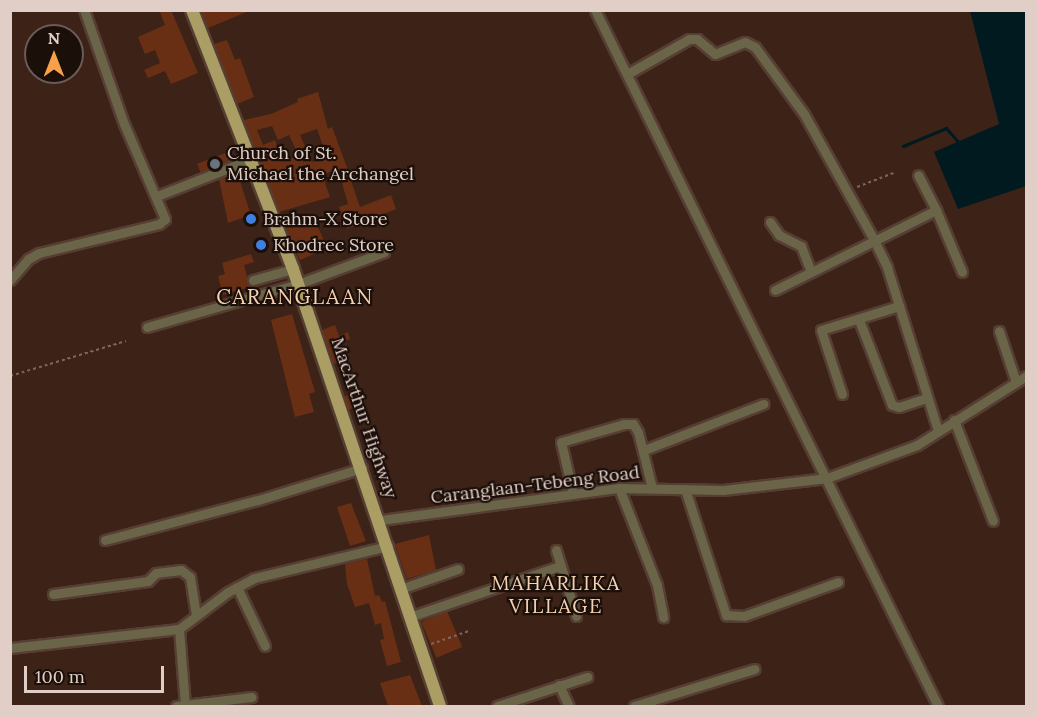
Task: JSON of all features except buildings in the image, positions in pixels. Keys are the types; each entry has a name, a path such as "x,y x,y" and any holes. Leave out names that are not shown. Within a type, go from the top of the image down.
{"main road":[{"name":"MacArthur Highway","path":"192,10 293,269 381,520 440,706"}],"street":[{"path":"10,280 28,259 39,253 159,224 166,215 124,124 84,10"},
{"path":"595,10 629,73 938,706"},
{"path":"629,73 689,39 697,39 715,54 742,42 751,43 804,114 874,240 899,306 938,431"},
{"path":"157,196 252,159"},
{"path":"918,175 936,210 962,272"},
{"path":"775,290 936,210"},
{"path":"770,222 779,235 801,246 811,272"},
{"path":"147,327 298,284 384,252"},
{"path":"253,280 293,269"},
{"path":"842,394 820,332 899,306"},
{"path":"859,320 892,405 899,407 927,398"},
{"path":"999,331 1016,382"},
{"name":"Caranglaan-Tebeng Road","path":"381,520 619,488 723,490 827,478 902,452 1026,376"},
{"path":"644,450 763,404"},
{"path":"954,420 993,521"},
{"path":"573,494 561,442 633,424 644,450 652,488"},
{"path":"105,540 258,500 362,468"},
{"path":"619,488 657,585 663,617"},
{"path":"685,489 726,615 744,616 838,582"},
{"path":"10,648 179,629 237,587 279,570 388,546"},
{"path":"556,550 576,616"},
{"path":"412,616 560,566"},
{"path":"403,588 458,569"},
{"path":"53,594 148,581 156,573 181,570 190,577 196,615"},
{"path":"237,587 265,646"},
{"path":"179,629 185,706"},
{"path":"634,706 754,669"},
{"path":"500,706 587,677"},
{"path":"559,685 570,706"},
{"path":"177,706 251,697"}],"path":[{"path":"848,191 893,172"},
{"path":"10,376 126,341"},
{"path":"421,647 469,631"}],"water":[{"path":"970,11 1026,11 1026,186 958,209 934,152 999,124"}],"waterway":[{"path":"903,146 946,128 959,143"}],"place":[{"name":"Church of St. Michael the Archangel","path":"215,164"},
{"name":"Brahm-X Store","path":"251,219"},
{"name":"Khodrec Store","path":"261,245"}],"district":[{"name":"CARANGLAAN","path":"295,297"},
{"name":"MAHARLIKA VILLAGE","path":"556,594"}]}
